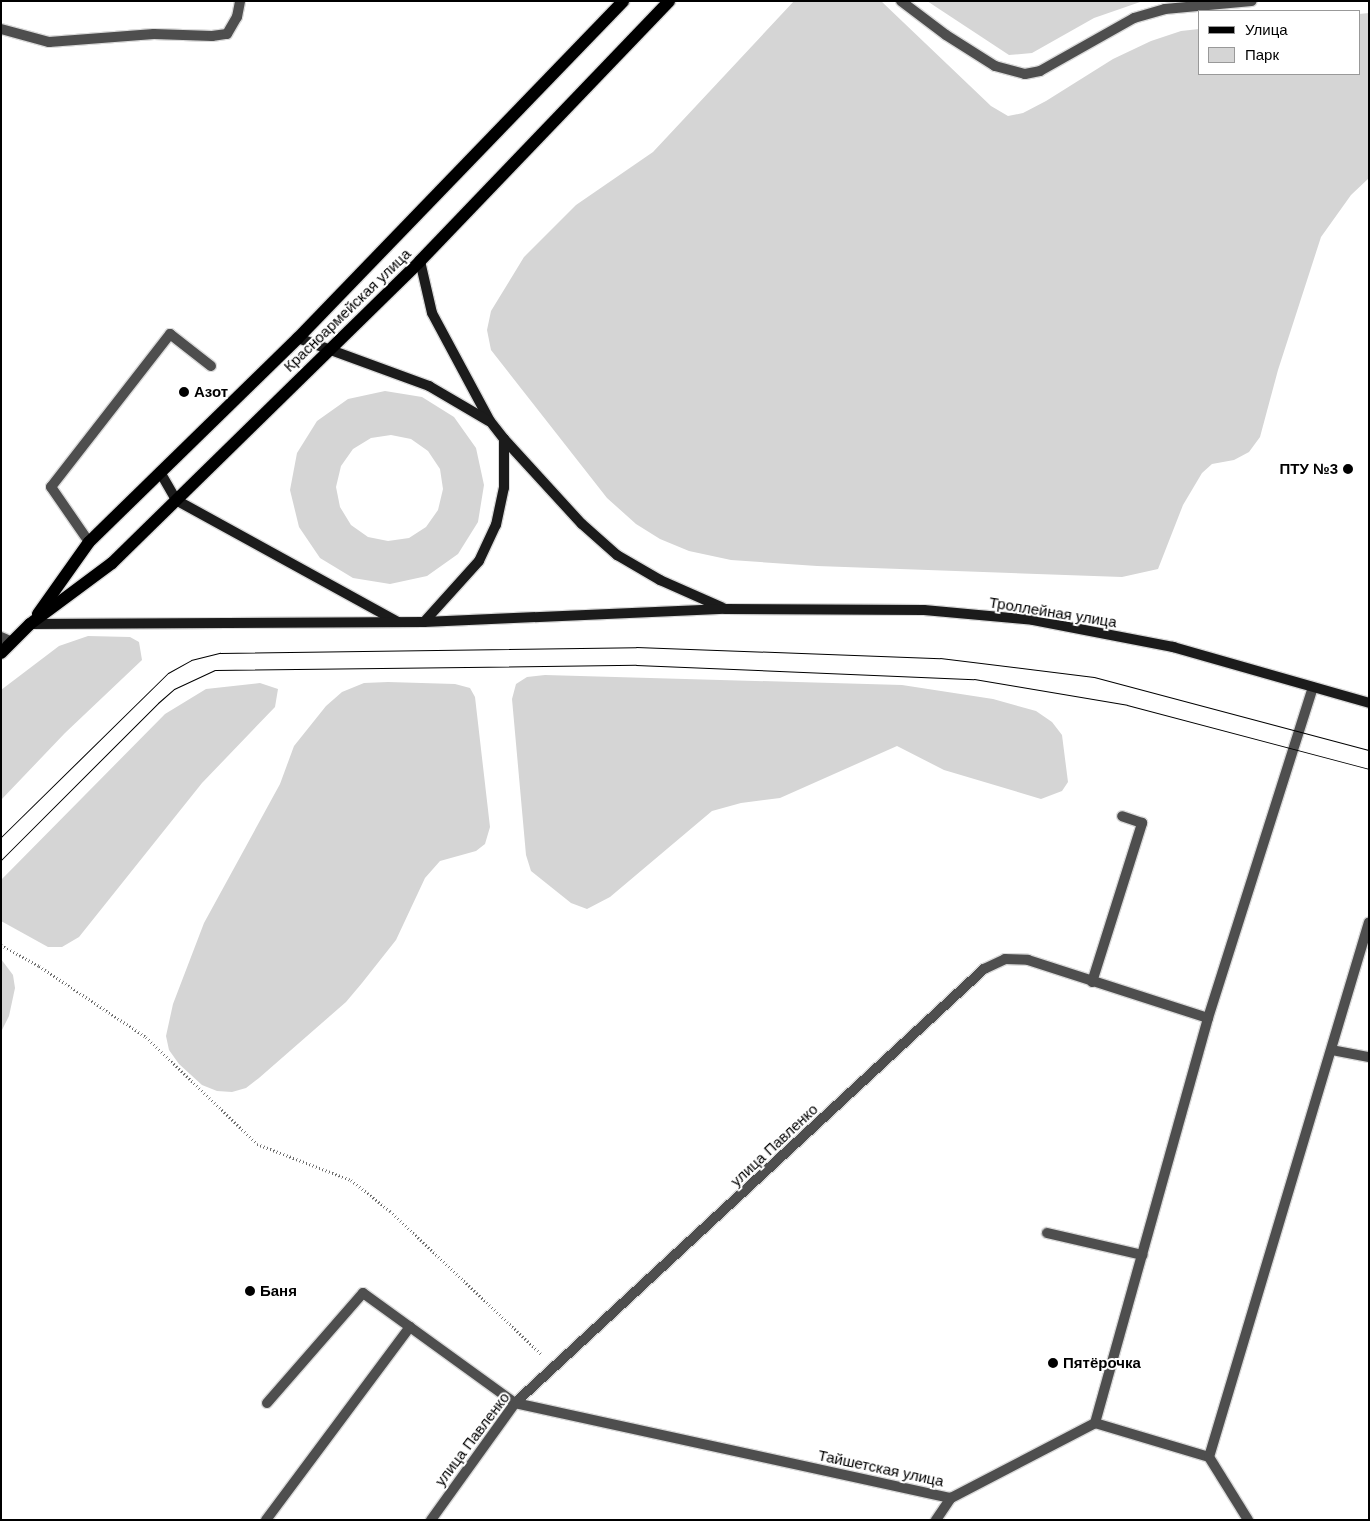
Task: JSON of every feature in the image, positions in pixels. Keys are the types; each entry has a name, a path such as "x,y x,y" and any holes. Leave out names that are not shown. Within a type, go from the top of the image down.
{"main road":[{"name":"Красноармейская улица","path":"30,624 89,542 298,338 623,1"},
{"name":"Красноармейская улица","path":"30,624 112,563 420,261 669,1"},
{"path":"1,653 7,640 30,624"}],"street":[{"path":"1,29 49,42 154,34 212,36 227,34 237,17 240,1"},
{"path":"901,1 946,35 995,66 1025,74 1040,71 1134,18 1165,8 1252,1"},
{"path":"420,261 432,313 490,421 504,439 582,524 617,555 660,580 725,609"},
{"path":"89,542 51,488 170,334 211,366"},
{"path":"298,338 429,386 490,421"},
{"path":"424,622 479,561 496,525 504,488 504,439"},
{"path":"160,472 176,500 399,623"},
{"name":"Троллейная улица","path":"30,624 399,623 725,609 924,610 1032,620 1173,647 1369,703"},
{"path":"1248,1520 1209,1457 1095,1423 1208,1018 1313,687"},
{"path":"1092,982 1142,823 1122,816"},
{"path":"1209,1457 1369,922"},
{"name":"улица Павленко","path":"431,1520 515,1403 556,1368 984,969 1005,958 1028,960 1208,1018"},
{"path":"1332,1050 1369,1057"},
{"path":"1047,1233 1142,1255"},
{"path":"267,1403 363,1293 515,1403"},
{"path":"266,1520 410,1327"},
{"name":"Тайшетская улица","path":"515,1403 950,1498 1095,1423"},
{"path":"936,1520 950,1498"}],"path":[{"path":"1,945 39,966 146,1037 257,1144 351,1180 390,1211 556,1368"}],"green space":[{"path":"794,1 881,1 991,106 1008,116 1023,113 1046,101 1113,59 1151,41 1181,31 1198,29 1198,75 1360,75 1360,14 1369,13 1369,178 1351,195 1321,237 1278,370 1260,437 1249,452 1234,460 1212,464 1202,473 1183,505 1158,569 1122,577 817,566 731,560 689,551 660,539 636,524 607,498 491,350 487,330 491,311 524,257 576,205 653,152"},
{"path":"927,1 1143,1 1094,18 1032,53 1009,55"},
{"path":"385,391 422,397 454,417 476,448 484,485 478,522 458,554 427,576 390,584 353,578 320,558 299,527 290,490 297,453 317,421 348,399","holes":["391,435 411,439 428,451 440,469 443,489 438,510 426,527 409,538 388,541 368,537 351,525 340,507 336,487 341,466 353,449 371,438"]},
{"path":"88,636 130,637 139,642 142,660 65,733 1,800 1,690 59,646"},
{"path":"545,675 902,685 993,699 1036,711 1052,722 1062,735 1068,782 1062,791 1041,799 944,770 897,746 780,798 741,803 712,811 610,897 587,909 571,903 531,871 526,855 512,699 516,684 527,677"},
{"path":"260,683 278,689 275,707 202,783 79,937 62,947 48,947 1,921 1,880 165,714 206,689"},
{"path":"364,683 455,684 470,688 475,697 490,827 485,844 476,851 440,861 425,878 396,940 362,983 346,1002 259,1078 246,1088 232,1092 217,1091 202,1085 179,1064 169,1050 166,1036 173,1004 204,923 280,784 294,746 326,706 342,692"},
{"path":"1,959 13,975 15,988 9,1016 1,1032"}],"tram line":[{"path":"1,837 168,673 191,660 220,653 636,647 940,658 1094,677 1369,750"},
{"path":"1,860 158,703 174,689 215,670 636,665 974,679 1127,705 1369,769"}],"place":[{"name":"Азот","path":"184,392"},
{"name":"ПТУ №3","path":"1348,469"},
{"name":"Баня","path":"250,1291"},
{"name":"Пятёрочка","path":"1053,1363"}]}
